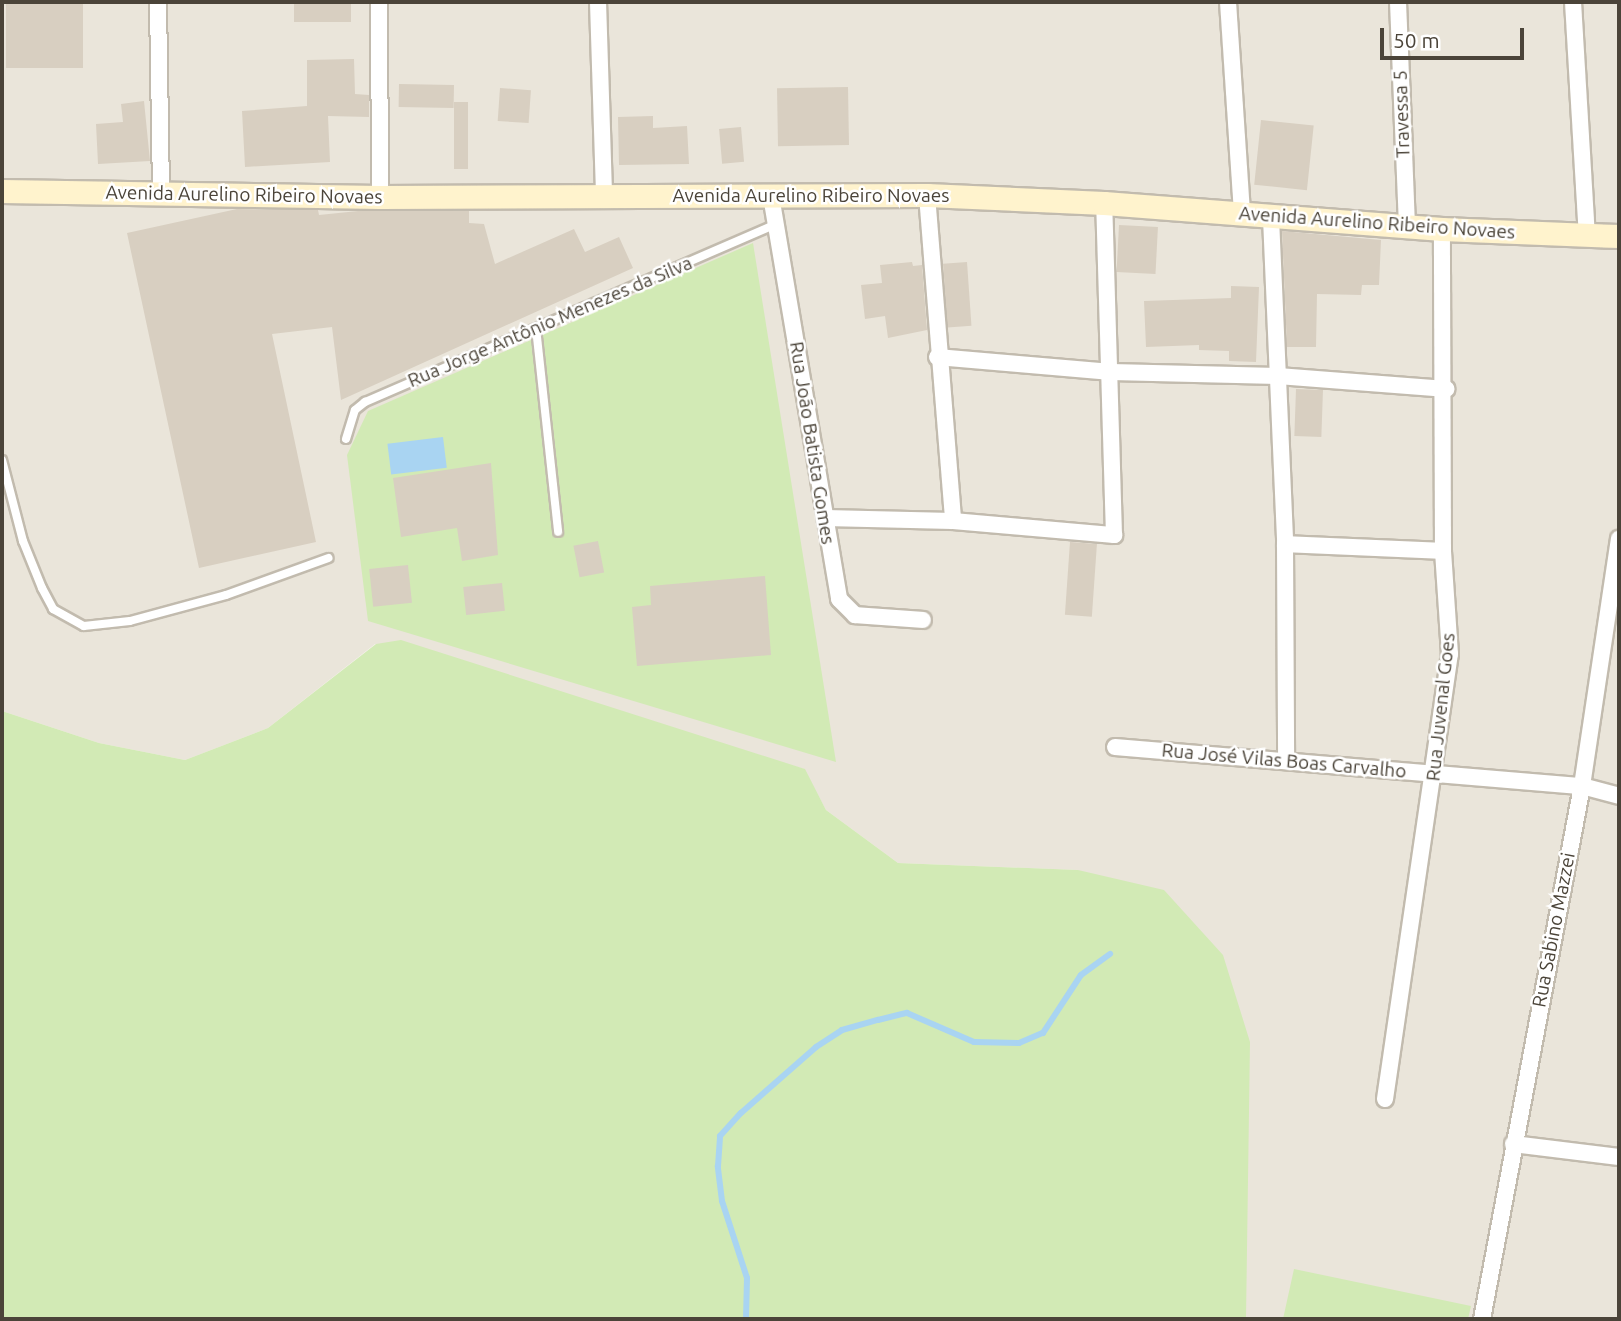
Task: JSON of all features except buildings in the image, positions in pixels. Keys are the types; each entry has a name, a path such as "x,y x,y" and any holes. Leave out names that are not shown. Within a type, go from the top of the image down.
{"street":[{"path":"158,2 161,194"},
{"path":"379,2 380,197"},
{"path":"598,2 604,196"},
{"path":"1228,2 1242,215"},
{"name":"Travessa 5","path":"1398,2 1407,225"},
{"path":"1573,2 1587,235"},
{"name":"Avenida Aurelino Ribeiro Novaes","path":"2,191 380,197 927,195 1104,203 1271,218 1442,229 1619,236"},
{"path":"927,195 937,357 953,521"},
{"name":"Rua João Batista Gomes","path":"771,196 842,606 855,615 923,620"},
{"path":"825,518 953,521 1113,535 1111,372 1104,203"},
{"path":"1271,218 1284,544 1286,760"},
{"name":"Rua Juvenal Goes","path":"1385,1099 1435,774 1450,654 1443,551 1446,390 1442,229"},
{"path":"937,357 1111,372 1278,376 1446,390"},
{"name":"Rua Sabino Mazzei","path":"1482,1319 1582,786 1619,539"},
{"path":"1284,544 1443,551"},
{"name":"Rua José Vilas Boas Carvalho","path":"1115,747 1582,786 1619,796"},
{"path":"1513,1143 1619,1157"}],"lane":[{"name":"Rua Jorge Antônio Menezes da Silva","path":"346,439 355,410 365,402 775,225"},
{"path":"536,328 558,533"},
{"path":"2,460 23,541 42,588 53,609 84,626 130,621 214,598 328,558"}],"shaded area":[{"path":"2,2 1619,2 1619,1319 1246,1319 1245,1224 1078,870 898,863 826,810 804,769 375,644 268,728 185,760 99,743 2,711"}],"green space":[{"path":"753,243 836,762 368,621 347,455 368,411"},
{"path":"401,640 805,769 826,810 898,863 1078,870 1164,890 1223,955 1250,1042 1246,1319 2,1319 2,711 99,743 185,760 268,728 376,644"},
{"path":"1294,1269 1471,1306 1468,1319 1283,1319"}],"water":[{"path":"443,437 447,468 391,475 387,444"}],"waterway":[{"path":"746,1319 747,1278 722,1201 718,1166 720,1136 741,1113 816,1047 842,1030 878,1020 907,1013 974,1042 1019,1043 1043,1033 1081,975 1110,954"}]}
